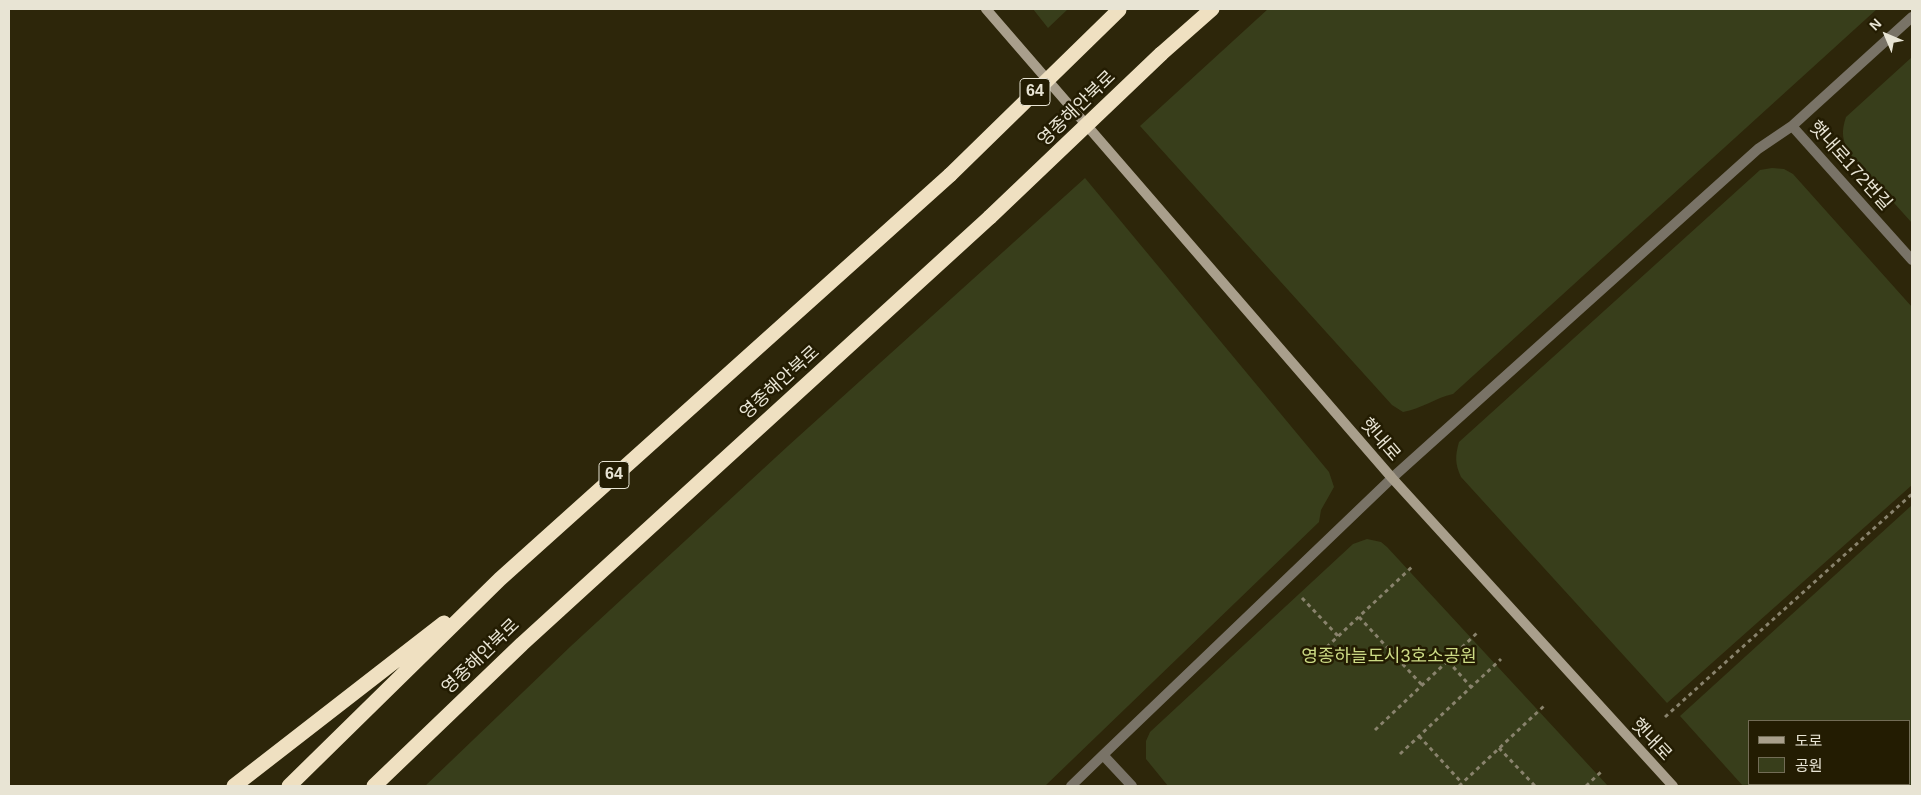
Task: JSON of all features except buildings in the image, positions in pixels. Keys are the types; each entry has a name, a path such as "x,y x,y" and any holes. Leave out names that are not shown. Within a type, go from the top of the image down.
{"highway":[{"name":"64","path":"289,786 500,579 950,175 1120,9"},
{"name":"영종해안북로","path":"374,786 522,644 990,217 1161,54 1212,9"},
{"path":"234,786 500,579"}],"main road":[{"name":"햇내로","path":"986,9 1392,478 1672,786"}],"street":[{"name":"햇내로172번길","path":"1912,17 1792,126 1912,260"},
{"path":"1071,786 1392,478 1751,155 1792,126"},
{"path":"1103,755 1132,786"}],"path":[{"path":"1665,717 1912,494"},
{"path":"1315,658 1414,565"},
{"path":"1302,598 1338,636"},
{"path":"1359,617 1422,685"},
{"path":"1375,730 1477,633"},
{"path":"1400,754 1501,659"},
{"path":"1448,661 1471,687"},
{"path":"1459,786 1544,706"},
{"path":"1419,736 1462,783"},
{"path":"1499,748 1535,786"},
{"path":"1586,786 1603,770"}],"green space":[{"path":"1033,9 1068,9 1048,28"},
{"path":"1268,9 1877,9 1453,394 1403,412 1392,405 1140,126"},
{"path":"1912,57 1912,223 1850,154 1845,144 1843,127 1846,117"},
{"path":"1784,169 1793,174 1912,307 1912,485 1667,703 1461,477 1456,460 1457,452 1459,442 1760,170"},
{"path":"1085,178 1329,472 1334,487 1321,510 1319,522 1045,786 425,786 571,646 788,446"},
{"path":"1912,505 1912,786 1743,786 1680,716"},
{"name":"영종하늘도시3호소공원","path":"1367,539 1381,542 1387,547 1608,786 1168,786 1146,759 1146,741 1150,732 1353,544"}]}
